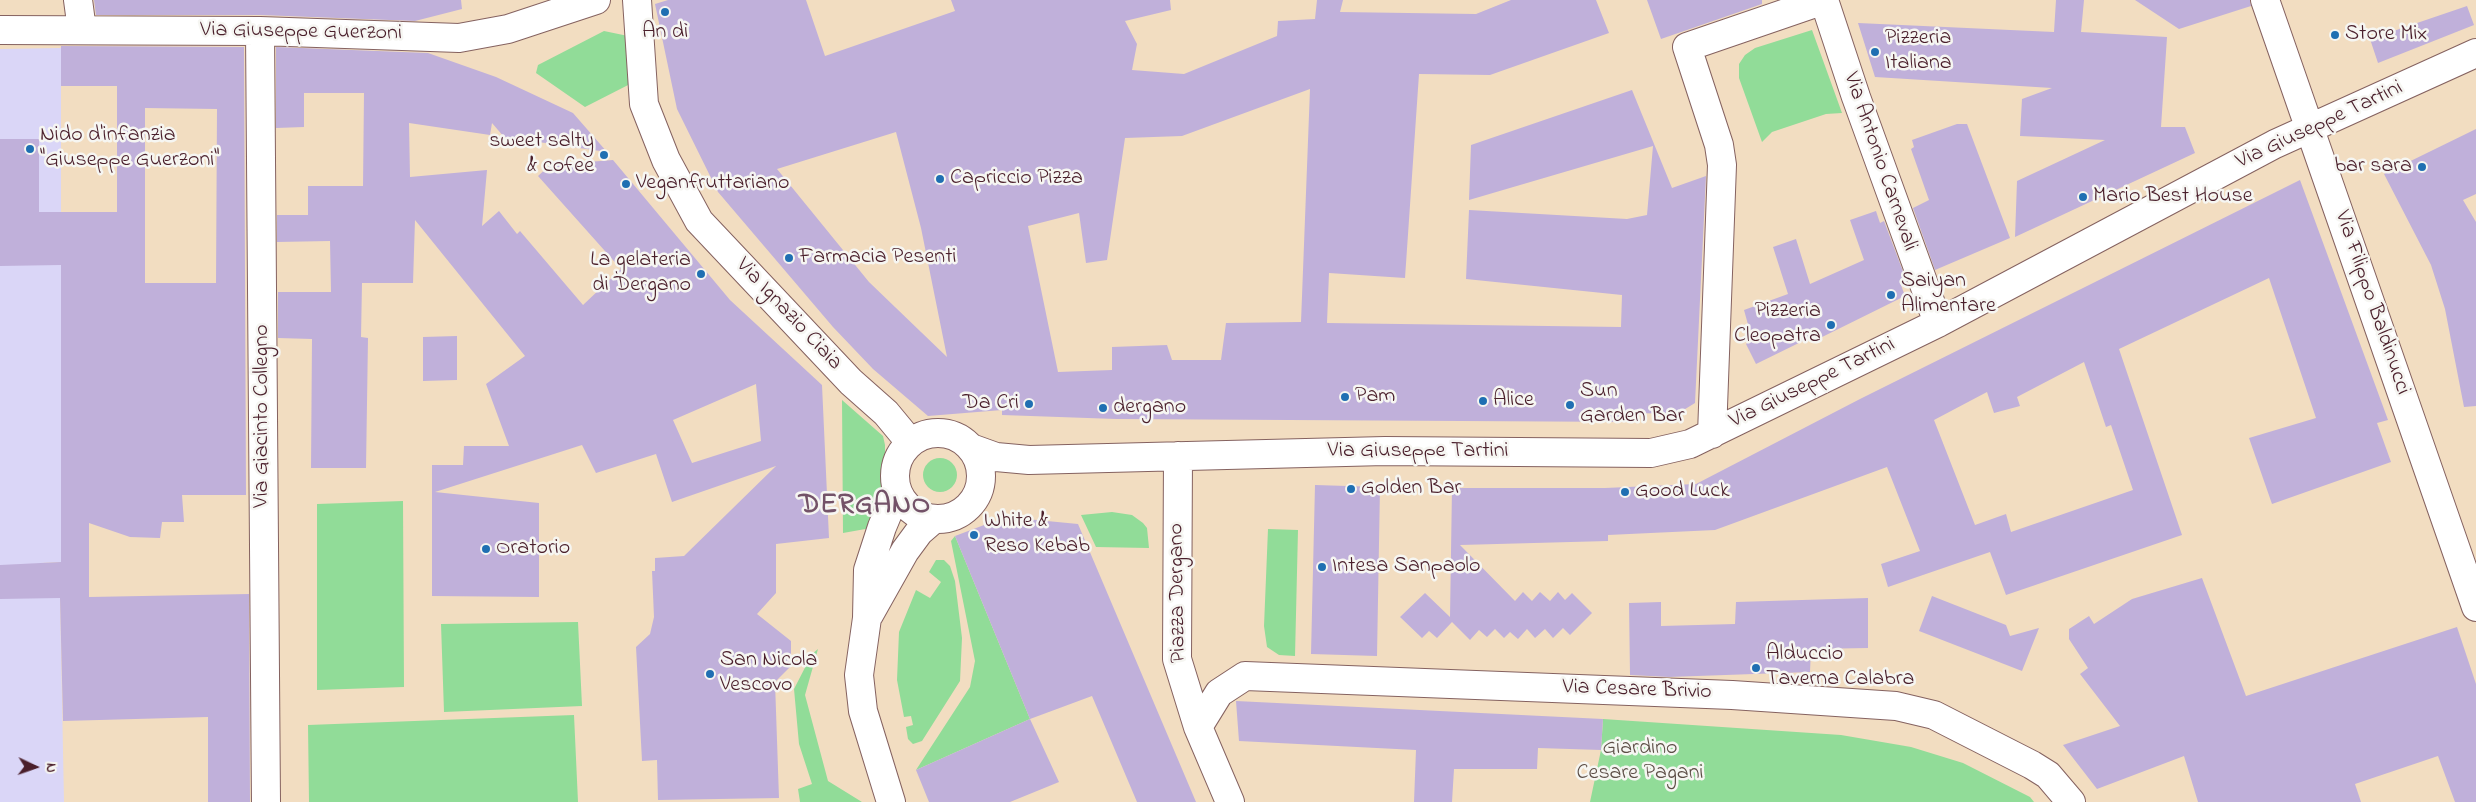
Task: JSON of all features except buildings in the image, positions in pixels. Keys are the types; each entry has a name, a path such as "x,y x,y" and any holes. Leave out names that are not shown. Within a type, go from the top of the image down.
{"street":[{"path":"78,0 82,30"},
{"name":"Via Giuseppe Guerzoni","path":"0,30 260,31 459,38 508,29 596,0"},
{"name":"Via Ignazio Ciaia","path":"636,0 644,104 666,160 699,221 851,382 886,413 910,442"},
{"name":"Via Antonio Carnevali","path":"1687,47 1824,0 1856,97 1938,323"},
{"name":"Via Filippo Baldinucci","path":"2265,0 2476,607"},
{"name":"Via Giacinto Collegno","path":"260,31 266,802"},
{"name":"Via Giuseppe Tartini","path":"1687,47 1719,145 1722,165 1712,434"},
{"name":"Via Giuseppe Tartini","path":"1178,456 1385,451 1651,453 1690,444 1938,323 2244,160 2476,53"},
{"path":"934,519 914,512 902,500 897,491 895,480 896,464 910,442 930,433 942,433 958,438 971,448 996,457 1029,460 1178,456"},
{"path":"971,448 978,461 980,471 980,481 976,495"},
{"name":"Piazza Dergano","path":"1178,456 1177,659 1198,727 1230,802"},
{"path":"867,618 919,532 934,519 959,513 970,504 976,495 998,477 1029,460"},
{"path":"891,802 859,693 860,657 867,618 868,570 882,527 897,491"},
{"name":"Via Cesare Brivio","path":"1198,727 1219,692 1244,676 1732,695 1896,706 1934,715 2032,765 2048,775 2071,802"}],"shaded area":[{"path":"61,48 61,562 41,563 60,598 64,802 0,802 0,49"}],"green space":[{"path":"1812,30 1842,113 1826,114 1772,132 1762,142 1739,78 1739,64 1745,55 1755,48"},
{"path":"604,31 628,36 634,82 585,107 536,73 538,65"},
{"path":"842,400 883,436 885,445 885,486 871,528 843,533"},
{"path":"940,458 952,463 957,475 952,487 940,492 928,487 923,475 928,463"},
{"path":"403,501 404,687 317,690 317,504"},
{"path":"1112,512 1132,515 1143,523 1147,528 1149,548 1096,547 1081,515"},
{"path":"1268,529 1298,530 1295,656 1279,655 1267,647 1264,626"},
{"path":"955,536 1030,719 916,770 970,687 975,661 951,541"},
{"path":"936,560 944,560 950,566 955,581 962,638 960,681 922,741 913,744 908,739 906,727 913,725 911,716 904,717 897,680 899,632 916,590 930,598 941,582 929,572"},
{"path":"578,622 582,706 444,712 441,624"},
{"path":"818,649 805,695 828,781 862,802 800,802 798,789 812,784 799,744 794,689 812,654"},
{"path":"574,715 578,802 309,802 308,725"},
{"name":"Giardino Cesare Pagani","path":"1603,719 1841,735 1911,747 1963,763 2030,797 2034,802 1590,802 1601,750"}],"place":[{"name":"An dì","path":"665,12"},
{"name":"Store Mix","path":"2335,35"},
{"name":"Pizzeria Italiana","path":"1875,52"},
{"name":"Nido d'infanzia \"Giuseppe Guerzoni\"","path":"30,149"},
{"name":"sweet salty & cofee","path":"604,155"},
{"name":"bar sara","path":"2422,167"},
{"name":"Capriccio Pizza","path":"940,179"},
{"name":"Veganfruttariano","path":"626,184"},
{"name":"Mario Best House","path":"2083,197"},
{"name":"Farmacia Pesenti","path":"789,258"},
{"name":"La gelateria di Dergano","path":"701,274"},
{"name":"Saiyan Alimentare","path":"1891,295"},
{"name":"Pizzeria Cleopatra","path":"1831,325"},
{"name":"Pam","path":"1345,397"},
{"name":"Alice","path":"1483,401"},
{"name":"Da Cri","path":"1029,404"},
{"name":"Sun Garden Bar","path":"1570,405"},
{"name":"dergano","path":"1103,408"},
{"name":"Golden Bar","path":"1351,489"},
{"name":"Good Luck","path":"1625,492"},
{"name":"White & Reso Kebab","path":"974,535"},
{"name":"Oratorio","path":"486,549"},
{"name":"Intesa Sanpaolo","path":"1322,567"},
{"name":"Alduccio Taverna Calabra","path":"1756,668"},
{"name":"San Nicola Vescovo","path":"710,674"}],"district":[{"name":"DERGANO","path":"865,507"}]}
